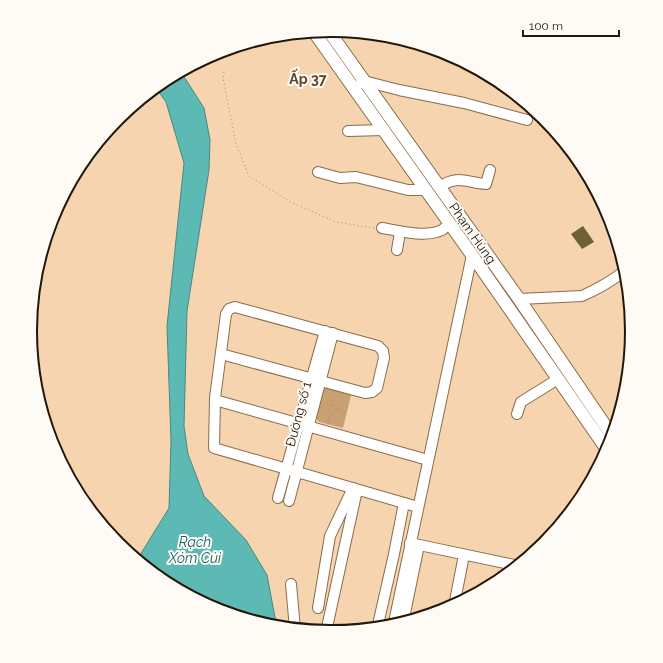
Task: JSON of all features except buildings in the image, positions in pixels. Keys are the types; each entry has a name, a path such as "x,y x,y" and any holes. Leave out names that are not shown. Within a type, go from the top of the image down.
{"main road":[{"name":"Phạm Hùng","path":"332,37 384,130 604,445"},
{"name":"Phạm Hùng","path":"319,38 359,85 439,187 519,299 609,430"}],"street":[{"path":"359,85 399,90 464,103 527,120"},
{"path":"348,130 384,130"},
{"path":"439,187 447,182 456,180 486,184 490,170"},
{"path":"318,172 340,178 350,176 356,177 408,190 426,190"},
{"path":"380,229 400,232 429,233 442,230 450,224"},
{"path":"397,250 400,232"},
{"path":"404,617 415,544 418,507 472,254"},
{"path":"519,299 582,296 590,293 620,275"},
{"path":"221,354 365,393 372,392 377,388 384,358 383,351 378,346 235,307 229,309 226,314 215,400 214,448 418,507"},
{"name":"Đường số 1","path":"289,501 297,472 304,425 329,332"},
{"path":"517,414 522,402 558,379"},
{"path":"215,400 428,460"},
{"path":"278,498 286,469 304,425"},
{"path":"318,608 330,536 355,489"},
{"path":"327,626 355,489"},
{"path":"378,622 404,503"},
{"path":"415,544 512,565"},
{"path":"394,619 415,544"},
{"path":"455,599 464,555"},
{"path":"291,584 294,623"}],"path":[{"path":"224,72 223,78 236,144 249,176 291,202 336,222 380,229"},
{"path":"326,431 330,413 328,408 332,405 337,386"},
{"path":"332,405 336,410 346,413"},
{"path":"330,413 336,410"}],"shaded area":[{"path":"325,385 353,387 343,428 319,422 316,418"}],"water":[{"name":"Rạch Xóm Củi","path":"184,76 204,108 210,140 209,170 187,311 184,426 188,454 204,496 246,540 267,575 276,620 255,616 219,604 201,596 184,587 140,555 169,508 171,441 167,326 184,163 166,102 159,93"}],"district":[{"name":"Ấp 37","path":"308,79"}]}
